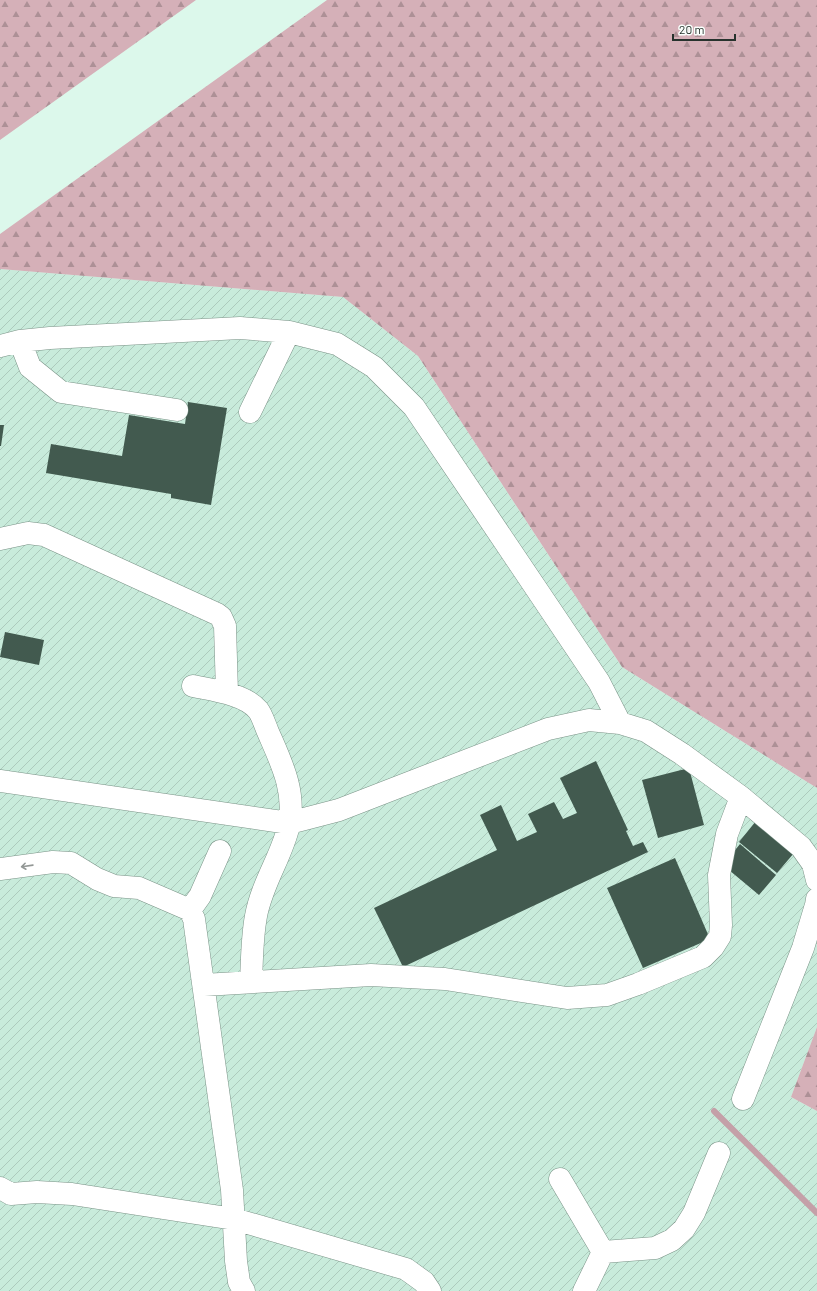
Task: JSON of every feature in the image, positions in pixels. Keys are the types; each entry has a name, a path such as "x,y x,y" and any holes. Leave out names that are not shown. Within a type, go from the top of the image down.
{"lane":[{"path":"10,343 50,338 240,328 289,332 337,344 374,367 414,407 599,682 620,723"},
{"path":"250,412 289,332"},
{"path":"10,343 30,367 60,392 177,410"},
{"path":"0,539 28,533 44,535 217,614 221,617 226,626 228,693"},
{"path":"194,686 228,693 244,699 258,710 286,773 291,794 290,823 283,847 262,892 256,916 250,982"},
{"path":"0,781 290,823 339,810 548,729 589,720 620,723 646,731 682,754 741,797 801,847 813,864 817,880"},
{"path":"204,985 371,975 445,979 567,998 607,995 703,957 713,947 720,936 721,925 719,875 727,834 741,797"},
{"path":"190,910 200,896 220,851"},
{"path":"0,869 53,862 71,863 97,879 114,886 139,888 190,910 194,919 204,985 232,1190 237,1268 239,1282 244,1291"},
{"path":"743,1099 803,948 817,899"},
{"path":"603,1252 655,1248 672,1240 684,1229 694,1213 719,1153"},
{"path":"560,1179 603,1252"},
{"path":"0,1188 11,1194 37,1192 72,1194 234,1219 406,1269 424,1282 430,1291"},
{"path":"584,1291 603,1252"}],"shaded area":[{"path":"0,269 343,297 418,356 622,667 817,788 817,1027 791,1097 817,1111 817,1291 0,1291"}],"green space":[{"path":"0,0 196,0 0,140"},
{"path":"327,0 817,0 817,788 622,667 418,356 343,297 0,269 0,234"},
{"path":"817,1027 817,1111 791,1097"}],"building":[{"path":"188,402 227,408 211,505 171,498 171,494 46,473 51,444 122,456 129,415 185,424"},
{"path":"0,425 4,425 1,446 0,446"},
{"path":"5,632 44,640 39,665 0,657"},
{"path":"596,761 628,830 626,831 633,846 643,842 648,852 403,967 374,908 497,850 480,815 501,805 517,841 537,832 528,814 554,802 563,819 577,813 560,778"},
{"path":"689,768 704,825 658,838 642,780"},
{"path":"756,821 794,853 777,873 739,842"},
{"path":"740,844 776,875 759,895 723,865"},
{"path":"675,858 710,939 643,968 607,888"}],"waterway":[{"path":"714,1111 817,1213"}]}
